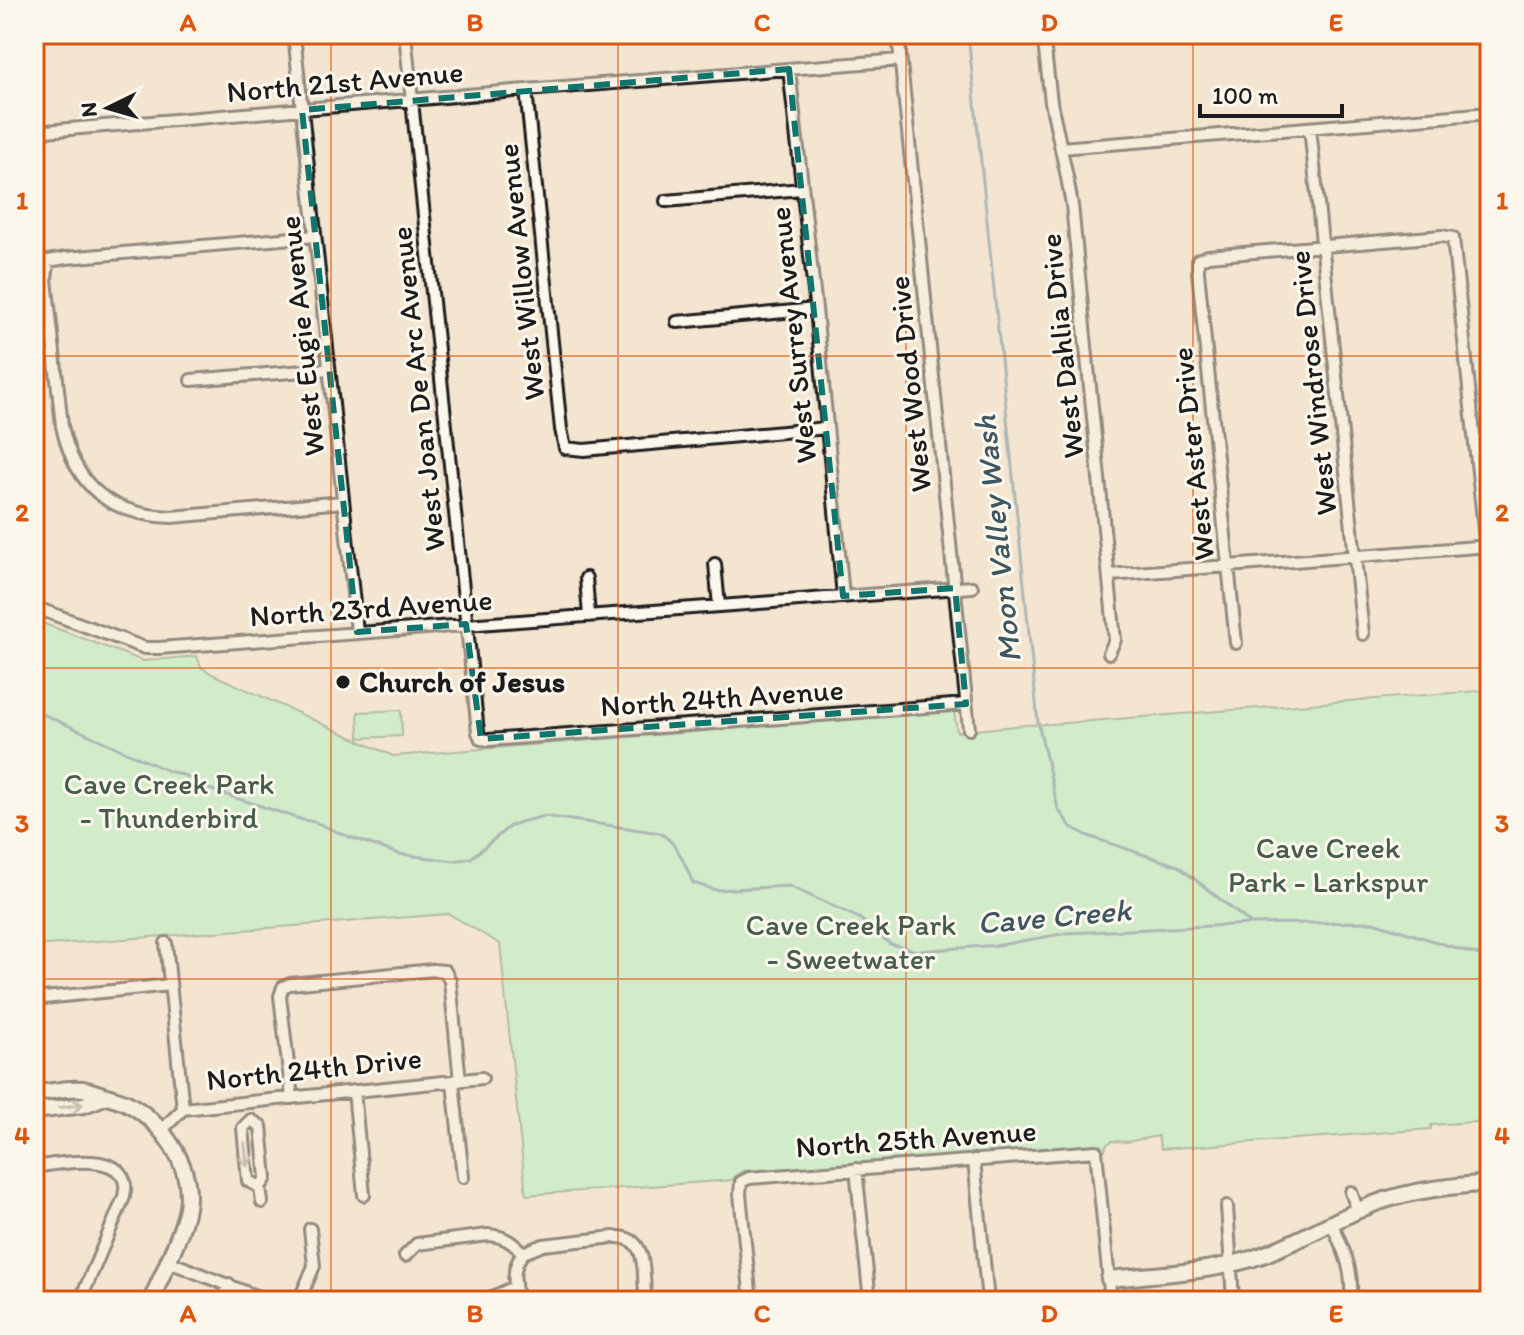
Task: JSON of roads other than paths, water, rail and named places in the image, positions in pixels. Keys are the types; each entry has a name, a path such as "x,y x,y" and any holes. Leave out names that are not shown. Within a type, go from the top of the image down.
{"street":[{"name":"West Eugie Avenue","path":"294,34 357,632"},
{"name":"West Joan De Arc Avenue","path":"405,34 481,739"},
{"name":"West Wood Drive","path":"898,34 969,729"},
{"name":"West Dahlia Drive","path":"1043,34 1051,102 1072,205 1115,640 1109,653"},
{"name":"North 21st Avenue","path":"34,132 900,60"},
{"name":"West Surrey Avenue","path":"789,69 843,596"},
{"name":"West Willow Avenue","path":"526,90 565,448 584,450 827,428"},
{"path":"1061,148 1490,113"},
{"name":"West Windrose Drive","path":"1310,128 1363,634"},
{"path":"666,201 802,189"},
{"path":"315,236 66,258 48,261 46,279 62,426 72,460 96,492 123,509 172,517 343,502"},
{"path":"1323,247 1442,236 1453,238 1490,585"},
{"name":"West Aster Drive","path":"1236,643 1198,260 1208,256 1323,247"},
{"path":"677,322 816,309"},
{"path":"191,380 329,369"},
{"path":"1109,575 1488,546"},
{"path":"715,564 719,606"},
{"path":"586,578 589,616"},
{"name":"North 23rd Avenue","path":"34,607 145,648 972,587"},
{"name":"North 24th Avenue","path":"481,739 966,704"},
{"path":"166,943 183,1109"},
{"path":"292,1098 280,996 283,987 445,971 450,981 463,1177"},
{"path":"34,999 170,985"},
{"name":"North 24th Drive","path":"161,1131 183,1109 482,1078"},
{"path":"34,1094 83,1089 124,1102 161,1131 178,1154 188,1191 187,1206 151,1301"},
{"path":"354,1091 364,1195"},
{"path":"34,1111 84,1105 107,1096"},
{"path":"249,1102 251,1120"},
{"path":"251,1120 261,1126 266,1178 260,1187 262,1202"},
{"path":"251,1120 243,1128 248,1181 260,1187"},
{"name":"North 25th Avenue","path":"751,1301 740,1194 741,1182 749,1178 1096,1151 1109,1279"},
{"path":"974,1160 988,1301"},
{"path":"34,1167 97,1162 113,1167 125,1184 124,1197 80,1301"},
{"path":"856,1169 870,1301"},
{"path":"1111,1301 1109,1279 1184,1271 1250,1259 1380,1202 1418,1192 1490,1183"},
{"path":"1351,1192 1358,1211"},
{"path":"1227,1206 1233,1301"},
{"path":"1331,1222 1352,1276 1350,1301"},
{"path":"299,1301 314,1266 310,1229"},
{"path":"405,1256 417,1244 488,1235 507,1239 523,1253"},
{"path":"518,1301 514,1267 523,1253 543,1245 623,1236 632,1239 641,1254 644,1301"},
{"path":"34,1247 39,1296 53,1301"},
{"path":"167,1261 268,1301"},
{"path":"222,1301 229,1284"},
{"path":"483,1301 515,1287"}],"waterway":[{"name":"Moon Valley Wash","path":"968,34 1038,722 1058,809 1071,827 1088,836 1178,866 1249,922"},
{"name":"Cave Creek","path":"34,710 166,770 186,776 203,787 315,822 399,854 454,861 471,858 510,826 545,816 660,833 676,848 693,883 716,890 789,886 859,918 890,944 917,951 1000,945 1067,933 1373,922 1490,957"}],"place":[{"name":"Church of Jesus","path":"343,682"}],"park label":[{"name":"Cave Creek Park - Thunderbird","path":"169,801"},
{"name":"Cave Creek Park - Larkspur","path":"1328,865"},
{"name":"Cave Creek Park - Sweetwater","path":"851,942"}]}
